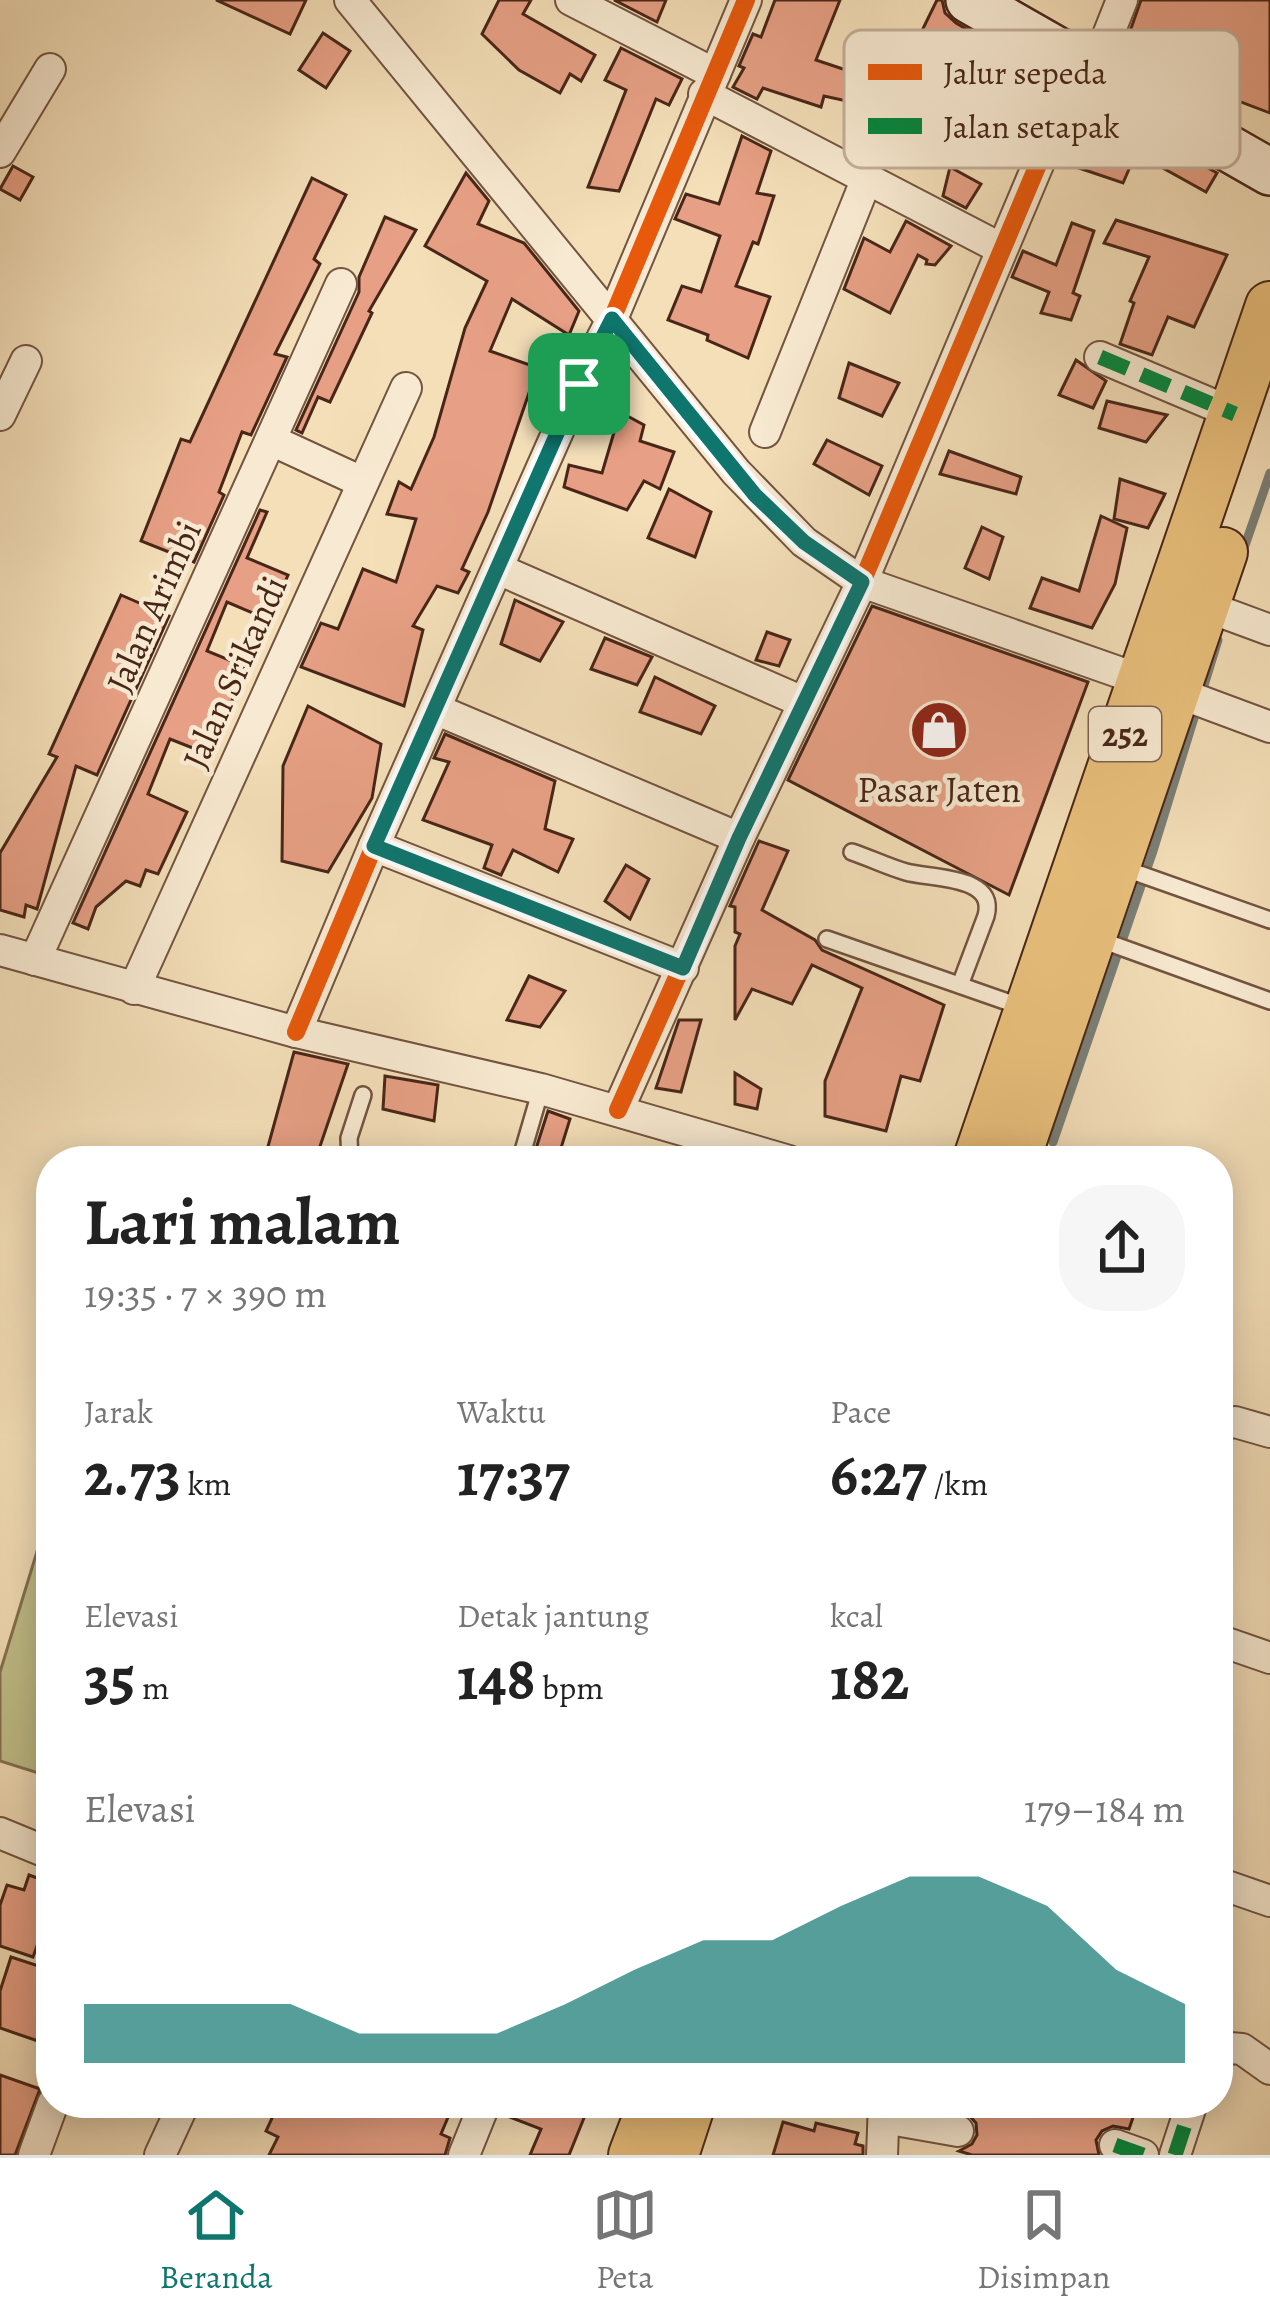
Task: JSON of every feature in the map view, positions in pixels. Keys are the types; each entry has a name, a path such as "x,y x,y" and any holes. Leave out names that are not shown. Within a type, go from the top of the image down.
{"main road":[{"path":"970,0 1021,30"},
{"path":"1240,155 1270,172"},
{"name":"252","path":"1019,1146 1048,1015 1113,944 1135,873 1252,413 1270,306"},
{"name":"252","path":"983,1146 1048,1015 1181,694"},
{"path":"647,2154 651,2118"},
{"path":"647,2154 678,2118"}],"street":[{"path":"350,0 755,495 804,542 862,582 1270,727"},
{"path":"571,0 844,165"},
{"path":"296,1032 374,846 612,319 746,0"},
{"path":"1107,30 1122,0"},
{"path":"0,152 50,69"},
{"path":"849,168 1000,248"},
{"path":"618,1110 739,838 862,582 1000,248 1039,168"},
{"path":"765,432 866,178"},
{"name":"Jalan Arimbi","path":"35,960 340,284"},
{"path":"1100,358 1252,413"},
{"path":"0,415 26,362"},
{"name":"Jalan Srikandi","path":"134,988 406,388"},
{"path":"271,440 362,482"},
{"path":"498,569 803,702"},
{"path":"1205,606 1270,630"},
{"path":"435,709 739,838"},
{"path":"374,846 683,968"},
{"path":"0,950 296,1032 541,1089 739,1146"},
{"path":"1233,1424 1270,1432"},
{"path":"1233,1645 1270,1658"},
{"path":"0,1834 36,1848"},
{"path":"1233,1888 1270,1901"},
{"path":"1233,2048 1242,2049 1270,2069"},
{"path":"34,2155 48,2118"},
{"path":"160,2155 177,2118"},
{"path":"464,2155 479,2118"},
{"path":"882,2155 884,2118"},
{"path":"910,2118 958,2131"},
{"path":"1175,2155 1187,2118"}],"lane":[{"path":"852,852 906,872 938,875 985,895 986,916 959,985"},
{"path":"1135,873 1270,920"},
{"path":"826,939 1048,1015"},
{"path":"1113,944 1270,1001"},
{"path":"524,1146 541,1089"},
{"path":"350,1146 363,1094"}],"shaded area":[{"path":"36,1555 36,1772 0,1761 0,1672"}],"building":[{"path":"216,0 306,0 290,34"},
{"path":"499,0 531,0 523,14 595,55 581,81 570,74 560,93 519,70 482,34"},
{"path":"614,0 666,0 657,22"},
{"path":"775,0 840,0 816,60 844,69 844,100 824,96 821,107 763,88 757,99 733,87 753,34 761,37"},
{"path":"937,0 942,0 945,13 968,30 922,30"},
{"path":"1141,0 1270,0 1270,113 1240,102 1240,30 1130,30"},
{"path":"323,33 350,51 326,88 299,70"},
{"path":"621,48 682,79 669,105 656,99 619,191 588,187 626,90 605,80"},
{"path":"742,136 771,151 757,193 774,196 758,244 753,242 736,286 770,297 748,358 707,340 708,335 668,320 682,286 701,292 720,236 675,219 686,194 719,204"},
{"path":"13,166 33,177 20,200 0,189"},
{"path":"950,168 981,184 966,208 943,196"},
{"path":"1079,168 1129,168 1123,183"},
{"path":"1163,168 1208,168 1217,173 1206,192"},
{"path":"466,173 489,201 478,224 524,243 579,311 569,335 512,299 490,351 550,372 537,396 529,393 488,512 462,569 469,572 458,593 437,586 413,626 423,630 404,706 301,667 321,623 338,629 363,569 396,582 416,519 387,514 399,482 411,489 434,437 465,328 487,281 425,246"},
{"path":"312,178 346,195 314,259 320,264 275,354 287,357 251,435 242,432 219,492 224,495 194,562 141,541 181,439 190,442"},
{"path":"385,217 416,230 369,311 330,402 318,397 302,433 296,430 359,292 359,277"},
{"path":"1116,220 1227,255 1194,327 1168,317 1152,355 1120,344 1134,303 1130,301 1149,257 1104,243"},
{"path":"906,221 951,246 935,265 926,264 918,255 890,313 844,289 864,238 890,252"},
{"path":"1072,223 1094,231 1073,293 1080,296 1071,320 1041,313 1049,292 1012,277 1023,251 1056,265"},
{"path":"1076,360 1106,381 1093,408 1059,395"},
{"path":"849,363 899,383 882,416 839,398"},
{"path":"1107,401 1167,415 1146,442 1099,428"},
{"path":"620,412 644,425 640,441 674,452 660,489 644,481 627,510 564,487 569,465 602,473"},
{"path":"827,440 882,466 869,495 814,464"},
{"path":"949,451 1021,477 1016,494 940,474"},
{"path":"1120,479 1165,494 1148,528 1114,519"},
{"path":"669,489 711,512 695,557 648,538"},
{"path":"260,510 267,512 247,558 288,575 269,620 227,602 207,651 244,666 213,756 170,739 148,794 187,812 158,874 146,870 140,886 126,881 96,907 88,929 73,923"},
{"path":"1101,516 1127,528 1115,584 1092,628 1030,608 1042,578 1079,591"},
{"path":"982,527 1003,537 989,579 965,568"},
{"path":"121,595 169,616 97,775 76,766 37,909 26,905 24,917 0,910 0,853 57,757 49,754"},
{"path":"515,600 563,622 540,661 501,644"},
{"name":"Pasar Jaten","path":"872,606 1088,682 1009,895 788,780"},
{"path":"767,632 790,640 779,666 756,660"},
{"path":"605,638 652,657 637,685 591,669"},
{"path":"655,677 715,706 701,734 640,712"},
{"path":"308,706 381,744 372,798 328,872 282,861 283,766"},
{"path":"445,734 555,781 545,829 573,839 558,872 513,850 501,875 484,868 492,845 423,820 449,762 434,758"},
{"path":"759,841 788,851 762,910 815,940 822,950 944,1005 920,1081 901,1076 886,1131 825,1116 825,1081 862,988 812,965 792,1004 752,989 735,1020 735,946 740,934 735,932 735,907 730,906"},
{"path":"626,865 649,879 630,919 605,901"},
{"path":"529,976 565,991 540,1027 507,1020"},
{"path":"679,1020 701,1020 681,1092 656,1088"},
{"path":"294,1052 348,1064 320,1146 268,1146"},
{"path":"735,1073 761,1089 757,1109 735,1104"},
{"path":"385,1076 438,1085 434,1121 383,1109"},
{"path":"548,1111 570,1119 562,1146 537,1146"},
{"path":"29,1875 36,1878 33,1957 0,1946 0,1905 7,1885 24,1890"},
{"path":"11,1957 36,1965 36,2040 0,2028 0,1991"},
{"path":"0,2075 36,2088 36,2100 15,2155 0,2155"},
{"path":"272,2118 448,2118 441,2134 450,2138 445,2155 269,2155 278,2137 266,2131"},
{"path":"512,2118 584,2118 569,2155 530,2155 541,2129"},
{"path":"972,2118 1133,2118 1129,2129 1113,2126 1102,2131 1096,2140 1099,2155 972,2155 959,2151 972,2144 976,2123"},
{"path":"783,2122 814,2131 816,2123 858,2133 855,2144 863,2146 863,2155 773,2155"}],"waterway":[{"path":"1242,554 1270,473"},
{"path":"1053,1142 1153,851 1218,640"}],"marked path":[{"path":"1100,357 1235,414"},
{"path":"1175,2155 1187,2118"},
{"path":"1115,2145 1143,2155"}],"cycle path":[{"path":"296,1032 374,846 612,319 746,0"},
{"path":"618,1110 739,838 862,582 1037,168"}],"place":[{"name":"Pasar Jaten","path":"939,730"}],"route":[{"path":"612,319 773,514 862,582 739,838 683,968 374,846 579,384 612,319"}]}
